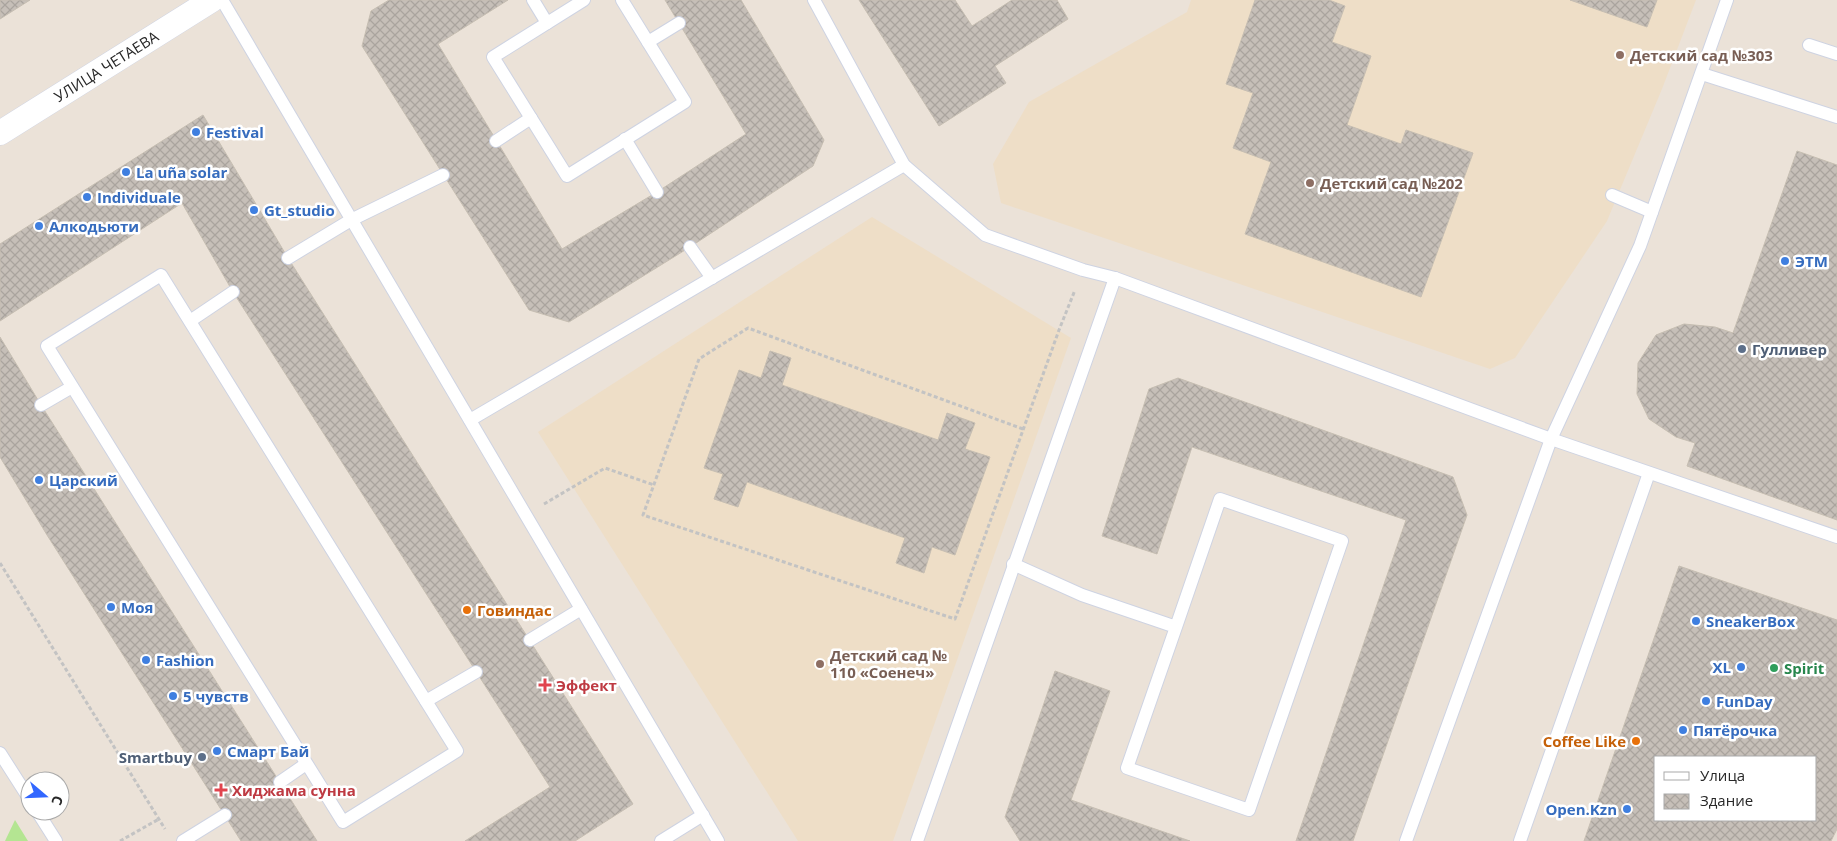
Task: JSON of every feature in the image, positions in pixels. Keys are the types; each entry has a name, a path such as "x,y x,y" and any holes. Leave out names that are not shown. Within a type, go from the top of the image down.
{"street":[{"name":"УЛИЦА ЧЕТАЕВА","path":"0,133 212,0"}],"lane":[{"path":"222,0 718,841"},
{"path":"532,0 547,23"},
{"path":"584,0 493,57 567,176 685,102 622,0"},
{"path":"814,0 904,166 986,235 1083,270 1115,278 1551,439 1837,538"},
{"path":"1406,841 1551,439 1640,246 1727,0"},
{"path":"648,42 679,23"},
{"path":"1809,45 1837,54"},
{"path":"1702,74 1837,117"},
{"path":"496,141 531,118"},
{"path":"625,139 657,192"},
{"path":"470,420 904,166"},
{"path":"288,258 351,220 443,175"},
{"path":"1612,195 1652,212"},
{"path":"690,247 712,278"},
{"path":"161,275 190,321 457,751 343,822 47,346 161,275"},
{"path":"917,841 1115,278"},
{"path":"190,321 233,292"},
{"path":"41,405 72,387"},
{"path":"1520,841 1649,473"},
{"path":"1220,499 1342,541 1249,810 1127,768 1176,627 1220,499"},
{"path":"1013,564 1082,595 1176,627"},
{"path":"530,640 581,609"},
{"path":"426,700 476,672"},
{"path":"0,753 20,784"},
{"path":"280,782 306,764"},
{"path":"183,841 224,815"},
{"path":"661,841 703,816"},
{"path":"43,821 56,841"}],"path":[{"path":"1023,429 748,328 699,359 643,515 956,619 1059,330 1083,270"},
{"path":"526,515 605,468 654,485"},
{"path":"0,563 167,834"},
{"path":"120,841 159,819"}],"shaded area":[{"name":"Детский сад №202","path":"1191,0 1696,0 1662,89 1607,221 1515,358 1490,369 1001,203 993,164 1029,102 1187,12"},
{"name":"Детский сад № 110 «Соенеч»","path":"872,217 1071,338 893,841 798,841 538,432"}],"green space":[{"path":"15,820 28,841 5,841"}],"building":[{"path":"0,0 30,0 0,19"},
{"path":"389,0 508,0 438,44 562,249 657,192 746,134 665,0 741,0 824,140 813,166 690,247 569,322 529,310 362,46 371,11"},
{"path":"859,0 955,0 972,26 1012,0 1057,0 1068,19 995,66 1006,83 939,126"},
{"path":"1255,0 1329,0 1345,6 1332,42 1371,56 1347,125 1401,144 1406,130 1473,153 1421,297 1245,234 1271,162 1233,148 1253,93 1226,84"},
{"path":"1570,0 1657,0 1647,27"},
{"path":"203,115 288,258 633,804 575,841 465,841 550,787 233,292 182,203 0,321 0,244"},
{"name":"Гулливер","path":"1797,151 1837,165 1837,520 1687,466 1695,443 1676,437 1649,419 1637,394 1638,363 1656,335 1684,324 1715,327 1733,333"},
{"path":"0,337 317,841 241,841 47,535 0,457"},
{"path":"770,351 791,358 782,385 938,440 947,413 975,423 965,449 990,457 955,555 932,547 924,573 896,563 905,538 747,482 738,507 714,499 723,474 704,468 739,370 761,378"},
{"path":"1178,378 1453,477 1467,515 1353,841 1296,841 1406,520 1192,447 1157,554 1102,536 1149,389"},
{"name":"XL","path":"1679,566 1837,620 1837,829 1831,841 1584,841"},
{"path":"1055,671 1110,691 1071,800 1190,841 1020,841 1005,817"}],"place":[{"name":"Детский сад №303","path":"1620,55"},
{"name":"Festival","path":"196,132"},
{"name":"La uña solar","path":"126,172"},
{"name":"Детский сад №202","path":"1310,183"},
{"name":"Individuale","path":"87,197"},
{"name":"Gt_studio","path":"254,210"},
{"name":"Алкодьюти","path":"39,226"},
{"name":"ЭТМ","path":"1785,261"},
{"name":"Гулливер","path":"1742,349"},
{"name":"Царский","path":"39,480"},
{"name":"Моя","path":"111,607"},
{"name":"Говиндас","path":"467,610"},
{"name":"SneakerBox","path":"1696,621"},
{"name":"Fashion","path":"146,660"},
{"name":"Детский сад № 110 «Соенеч»","path":"820,664"},
{"name":"XL","path":"1741,667"},
{"name":"Spirit","path":"1774,668"},
{"name":"Эффект","path":"545,685"},
{"name":"5 чувств","path":"173,696"},
{"name":"FunDay","path":"1706,701"},
{"name":"Пятёрочка","path":"1683,730"},
{"name":"Coffee Like","path":"1636,741"},
{"name":"Смарт Бай","path":"217,751"},
{"name":"Smartbuy","path":"202,757"},
{"name":"Хиджама сунна","path":"221,790"},
{"name":"Open.Kzn","path":"1627,809"}]}
